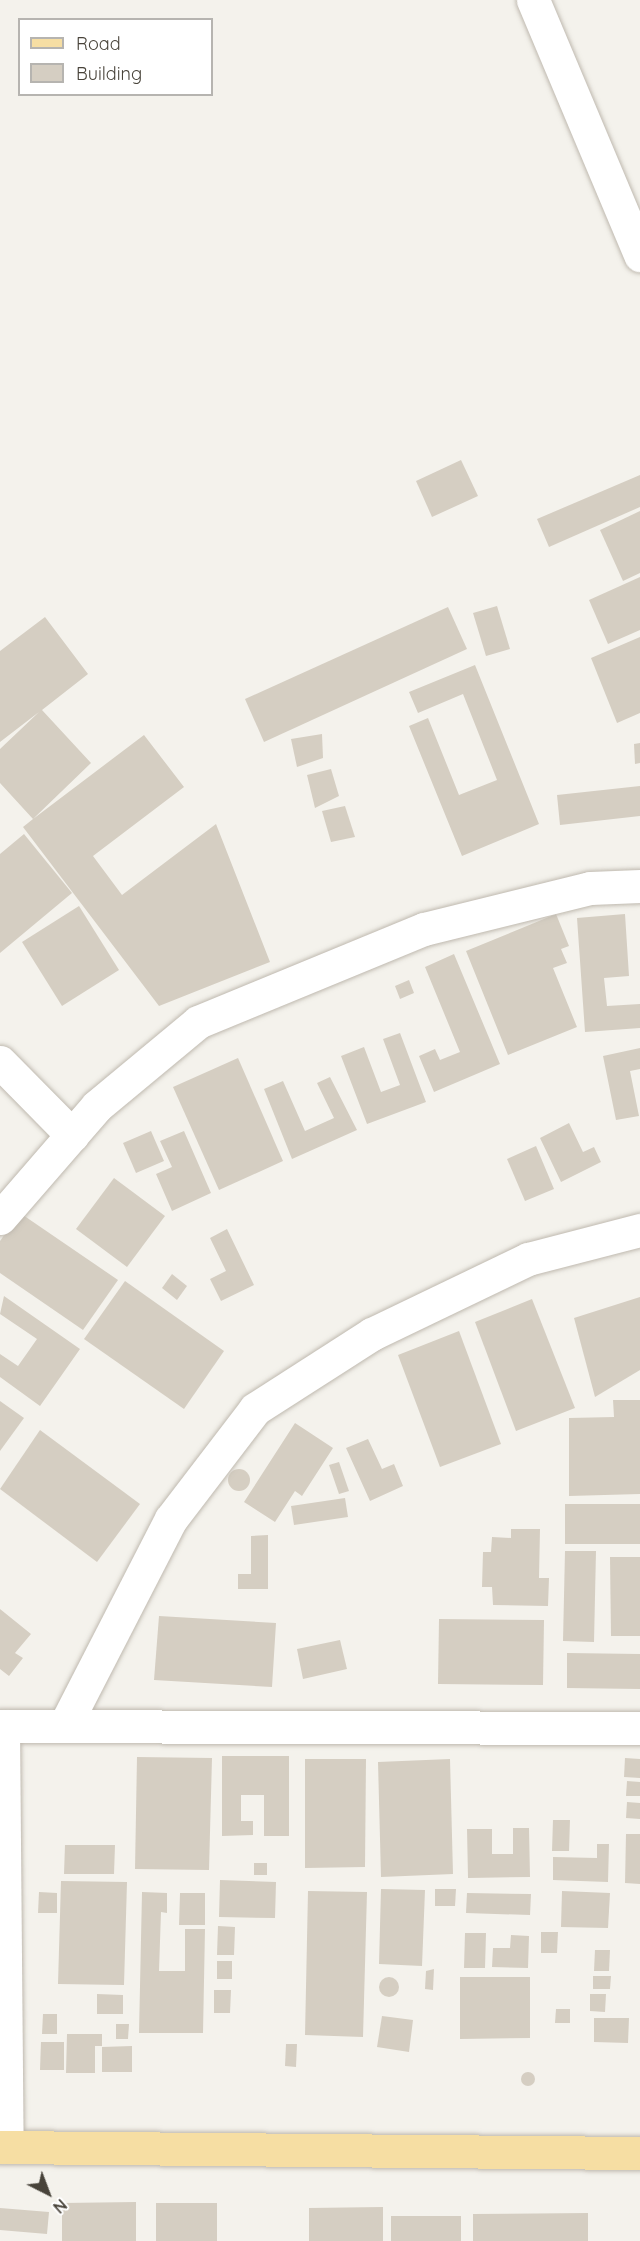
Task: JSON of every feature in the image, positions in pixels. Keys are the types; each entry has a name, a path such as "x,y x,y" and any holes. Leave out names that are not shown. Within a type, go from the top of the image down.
{"main road":[{"path":"4,2147 640,2153"}],"street":[{"path":"532,0 640,255"},
{"path":"0,1218 97,1106 198,1022 318,969 424,929 590,888 640,886"},
{"path":"0,1062 72,1136"},
{"path":"66,1722 171,1519 255,1409 372,1334 528,1259 640,1230"},
{"path":"4,2147 1,1726 66,1722 640,1728"}],"building":[{"path":"461,460 478,496 432,517 416,481"},
{"path":"640,475 640,507 549,547 537,519"},
{"path":"640,511 640,573 623,581 600,530"},
{"path":"640,577 640,630 608,644 589,600"},
{"path":"497,606 510,649 486,656 473,613"},
{"path":"448,607 467,649 264,742 245,699"},
{"path":"45,617 88,674 42,710 91,763 33,819 0,783 0,749 39,712 0,742 0,651"},
{"path":"640,637 640,713 617,723 591,658"},
{"path":"475,665 539,824 462,856 409,726 428,718 459,795 497,780 463,694 418,713 409,692"},
{"path":"322,734 323,758 297,767 291,739"},
{"path":"144,735 184,787 93,856 122,895 216,824 270,962 159,1006 23,827"},
{"path":"640,743 640,763 635,764 634,744"},
{"path":"331,769 339,796 315,808 307,775"},
{"path":"640,786 640,816 560,825 557,795"},
{"path":"345,806 355,837 331,842 322,811"},
{"path":"24,834 72,893 0,953 0,854"},
{"path":"79,906 119,970 62,1006 22,942"},
{"path":"556,914 569,946 561,949 567,963 553,968 577,1027 508,1055 466,951"},
{"path":"625,914 629,976 604,978 607,1006 640,1004 640,1028 585,1032 577,918"},
{"path":"454,954 500,1064 434,1092 419,1056 435,1049 440,1060 460,1052 425,967"},
{"path":"409,980 414,993 400,999 395,986"},
{"path":"400,1033 426,1102 367,1124 341,1056 364,1047 381,1092 400,1085 383,1039"},
{"path":"640,1048 640,1069 630,1071 639,1116 616,1120 603,1056"},
{"path":"238,1058 283,1161 219,1190 173,1087"},
{"path":"330,1077 357,1130 292,1159 264,1089 283,1081 305,1131 334,1118 317,1083"},
{"path":"569,1123 583,1152 594,1147 601,1162 561,1182 540,1138"},
{"path":"151,1131 164,1161 136,1173 123,1143"},
{"path":"184,1131 211,1193 172,1211 156,1174 172,1167 160,1141"},
{"path":"536,1146 554,1189 525,1201 507,1159"},
{"path":"114,1178 165,1216 127,1267 76,1229"},
{"path":"20,1213 118,1280 83,1330 0,1273 0,1241"},
{"path":"227,1229 254,1285 221,1301 210,1279 226,1271 210,1238"},
{"path":"172,1274 187,1286 177,1300 162,1288"},
{"path":"125,1281 224,1351 184,1409 84,1339"},
{"path":"4,1296 80,1349 40,1406 0,1377 0,1354 18,1366 37,1339 0,1314"},
{"path":"640,1297 640,1370 595,1397 574,1318"},
{"path":"532,1299 575,1408 516,1431 475,1322"},
{"path":"459,1331 501,1444 440,1467 398,1355"},
{"path":"613,1400 640,1400 640,1494 569,1496 569,1418 614,1417"},
{"path":"0,1401 24,1418 0,1451"},
{"path":"295,1423 333,1448 302,1496 295,1491 275,1522 244,1502"},
{"path":"40,1430 140,1504 97,1562 0,1489"},
{"path":"368,1439 382,1469 394,1464 403,1486 370,1501 346,1448"},
{"path":"339,1462 349,1491 339,1494 329,1465"},
{"path":"239,1469 247,1472 250,1480 247,1488 239,1491 231,1488 228,1480 231,1472"},
{"path":"345,1498 348,1517 294,1525 291,1506"},
{"path":"565,1504 640,1504 640,1544 565,1544"},
{"path":"511,1529 540,1529 539,1578 549,1578 548,1606 493,1605 492,1587 482,1587 483,1552 491,1552 492,1537 511,1538"},
{"path":"268,1535 268,1589 238,1589 238,1574 251,1574 251,1536"},
{"path":"565,1551 596,1551 594,1642 563,1641"},
{"path":"610,1557 640,1557 640,1636 611,1636"},
{"path":"0,1609 31,1634 15,1653 23,1658 9,1676 0,1669"},
{"path":"159,1616 276,1623 272,1687 154,1680"},
{"path":"439,1619 544,1620 543,1685 438,1684"},
{"path":"340,1640 347,1669 303,1679 297,1649"},
{"path":"567,1653 640,1654 640,1689 567,1688"},
{"path":"222,1756 289,1756 289,1836 264,1836 264,1795 241,1795 241,1821 253,1821 253,1835 222,1836"},
{"path":"137,1757 212,1758 209,1870 135,1869"},
{"path":"625,1758 640,1759 640,1778 624,1777"},
{"path":"305,1759 366,1759 365,1867 305,1868"},
{"path":"450,1759 453,1874 381,1877 378,1762"},
{"path":"627,1781 640,1782 640,1796 626,1796"},
{"path":"627,1802 640,1803 640,1819 626,1818"},
{"path":"553,1820 570,1820 569,1851 552,1851"},
{"path":"513,1828 529,1828 530,1877 468,1878 467,1829 492,1829 492,1854 513,1854"},
{"path":"626,1834 640,1834 640,1884 625,1883"},
{"path":"597,1844 609,1844 608,1882 553,1880 553,1857 597,1858"},
{"path":"65,1845 115,1845 114,1874 64,1874"},
{"path":"254,1863 267,1863 267,1875 254,1875"},
{"path":"220,1880 276,1882 275,1918 219,1917"},
{"path":"61,1881 127,1882 124,1985 58,1984"},
{"path":"381,1889 425,1890 422,1966 379,1964"},
{"path":"435,1889 456,1889 455,1906 435,1906"},
{"path":"308,1891 367,1892 363,2037 305,2035"},
{"path":"562,1891 610,1893 608,1928 561,1927"},
{"path":"39,1892 57,1893 57,1913 38,1913"},
{"path":"142,1892 167,1893 167,1913 161,1912 159,1971 185,1971 185,1929 205,1929 203,2033 139,2033"},
{"path":"180,1893 205,1893 205,1925 179,1925"},
{"path":"467,1893 531,1894 530,1915 466,1913"},
{"path":"218,1926 235,1927 234,1955 217,1955"},
{"path":"541,1932 558,1932 557,1953 541,1953"},
{"path":"465,1933 486,1933 485,1968 464,1968"},
{"path":"511,1935 529,1936 528,1968 492,1967 493,1948 510,1948"},
{"path":"595,1950 610,1950 609,1971 594,1971"},
{"path":"217,1961 232,1961 232,1979 217,1979"},
{"path":"434,1969 433,1990 425,1989 426,1971"},
{"path":"593,1976 611,1976 610,1989 593,1989"},
{"path":"389,1977 396,1980 399,1987 396,1994 389,1997 382,1994 379,1987 382,1980"},
{"path":"460,1977 530,1977 530,2038 460,2039"},
{"path":"214,1990 231,1990 230,2013 214,2013"},
{"path":"97,1994 123,1995 123,2014 97,2014"},
{"path":"590,1994 606,1994 605,2012 590,2011"},
{"path":"556,2009 570,2009 570,2023 555,2023"},
{"path":"43,2014 57,2014 57,2034 42,2034"},
{"path":"382,2016 413,2020 409,2052 377,2047"},
{"path":"594,2018 629,2018 628,2043 594,2042"},
{"path":"116,2024 129,2024 128,2039 116,2039"},
{"path":"67,2034 102,2034 102,2046 95,2046 95,2073 66,2073"},
{"path":"41,2042 64,2042 64,2070 40,2070"},
{"path":"286,2044 297,2044 296,2067 285,2066"},
{"path":"132,2046 132,2072 102,2072 102,2047"},
{"path":"528,2072 533,2074 535,2079 533,2084 528,2086 523,2084 521,2079 523,2074"},
{"path":"136,2202 136,2241 62,2241 62,2203"},
{"path":"156,2203 217,2203 217,2241 156,2241"},
{"path":"383,2207 383,2241 309,2241 309,2208"},
{"path":"0,2208 49,2212 47,2234 0,2230"},
{"path":"588,2213 588,2241 473,2241 473,2214"},
{"path":"391,2216 461,2216 461,2241 391,2241"}]}
